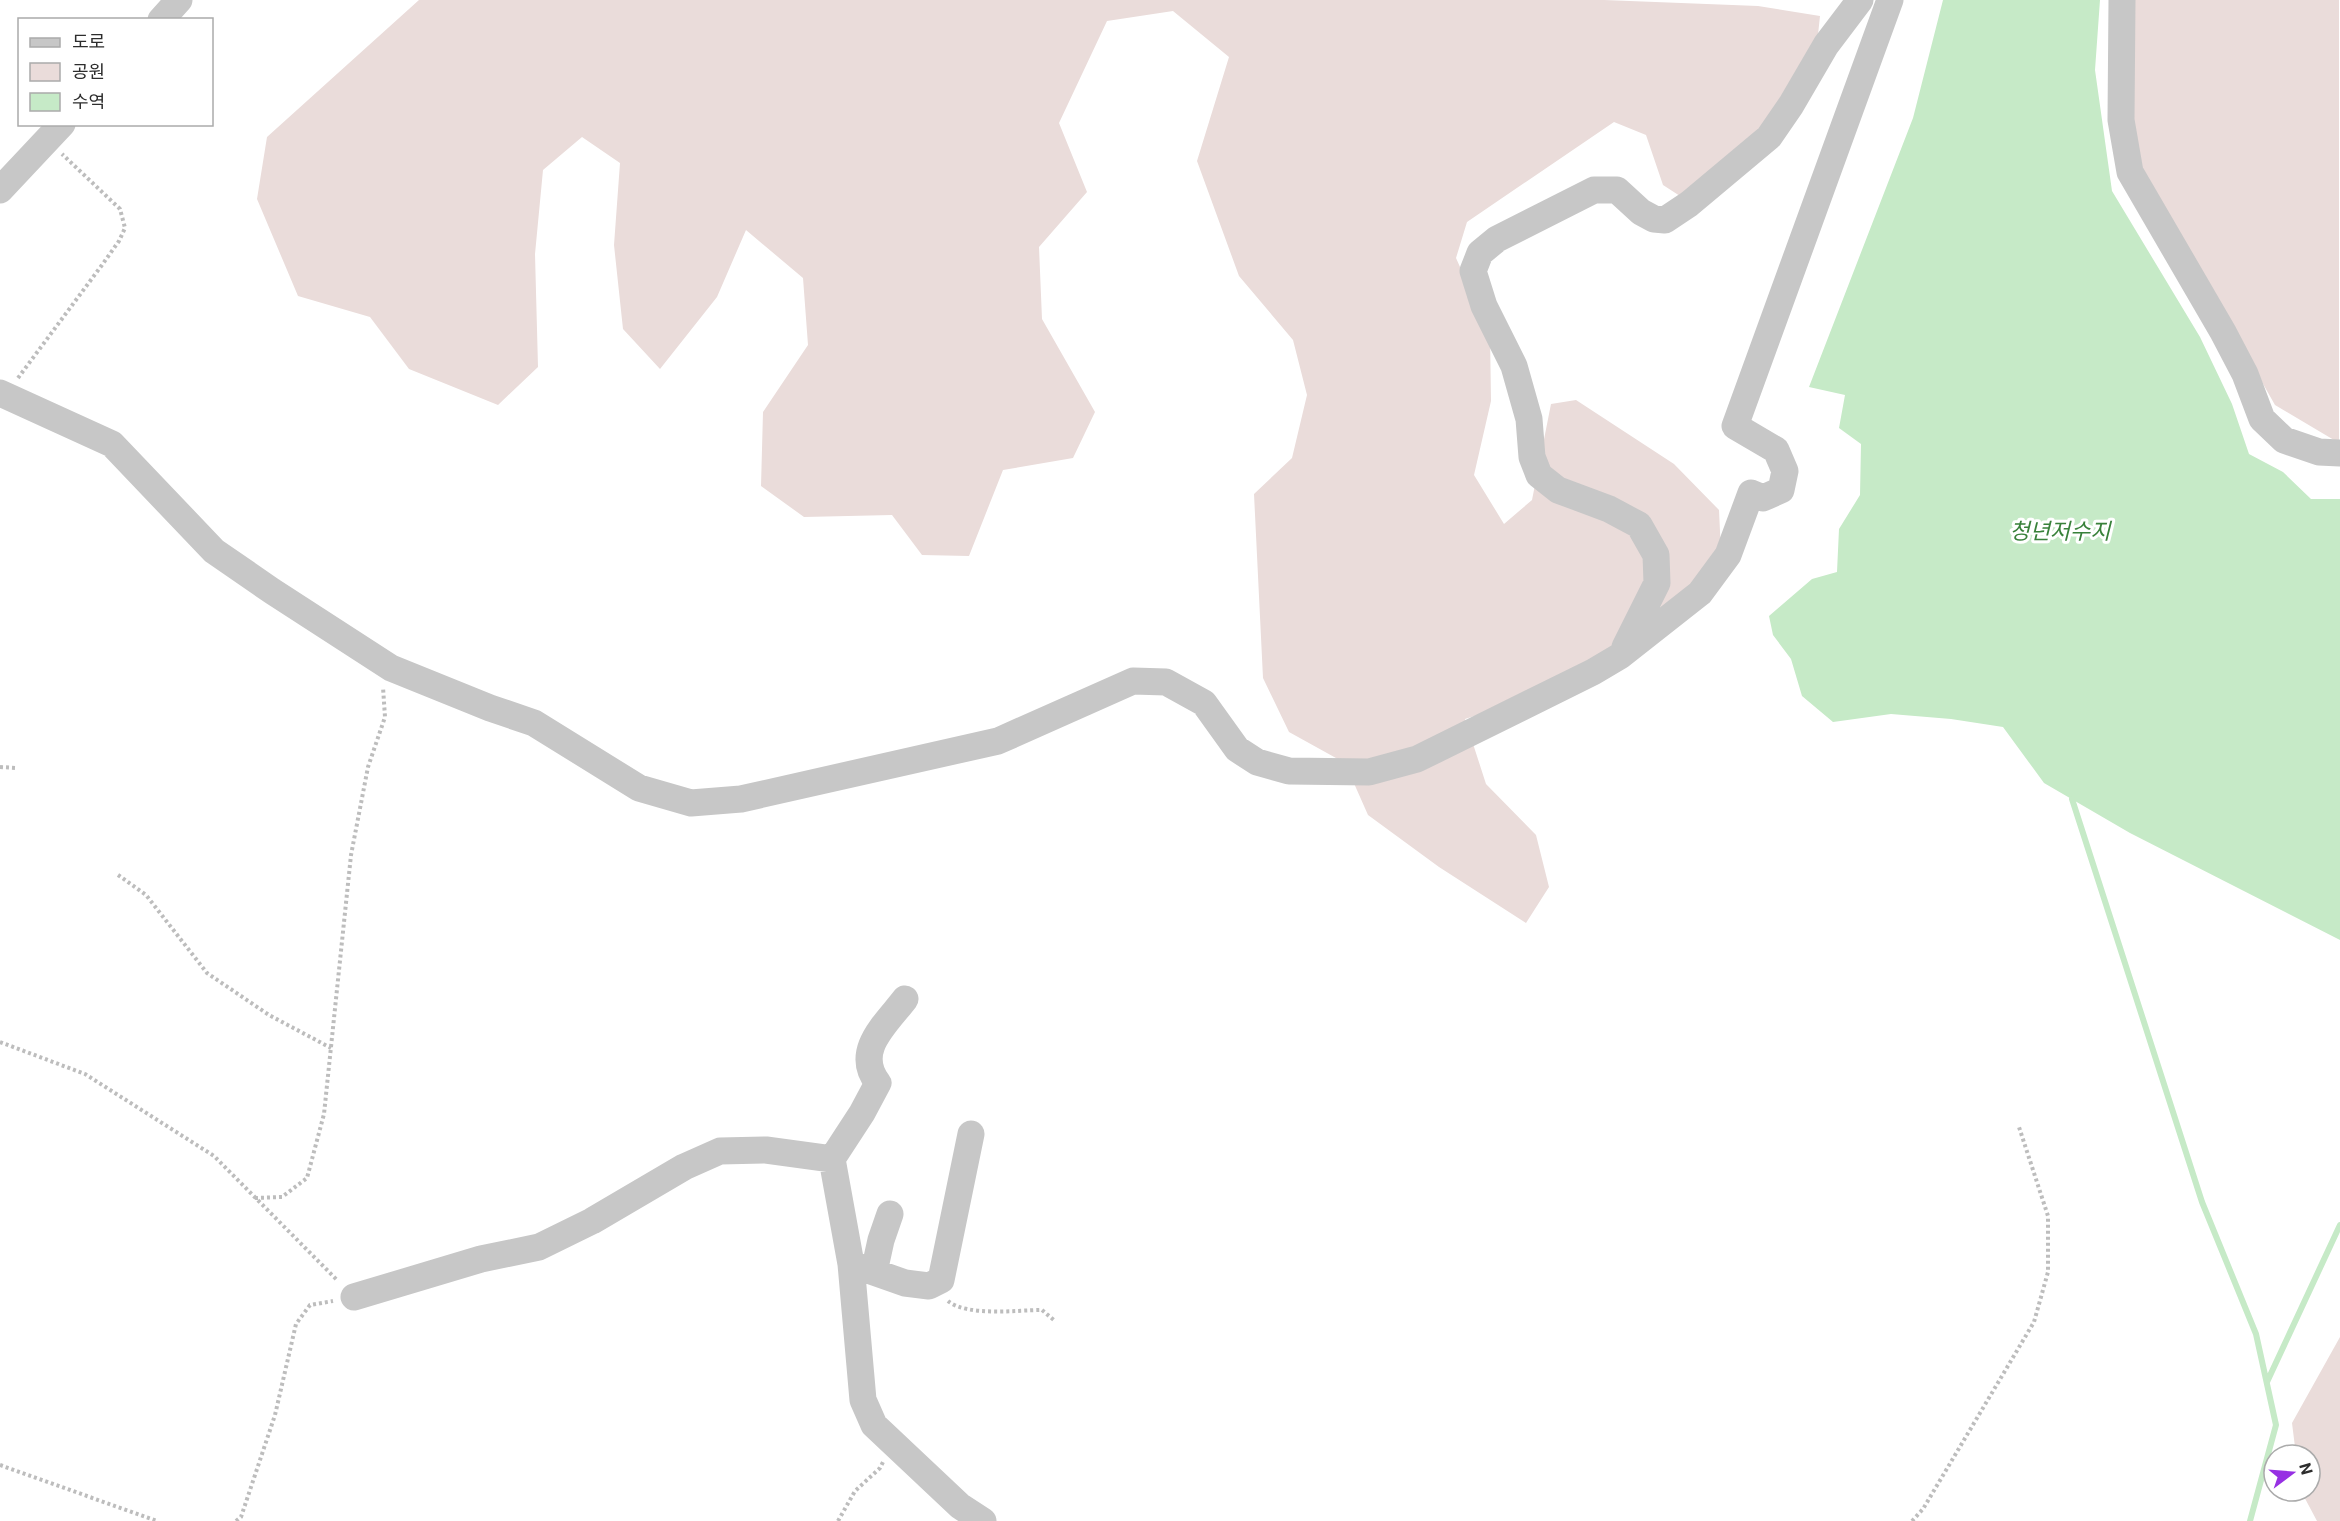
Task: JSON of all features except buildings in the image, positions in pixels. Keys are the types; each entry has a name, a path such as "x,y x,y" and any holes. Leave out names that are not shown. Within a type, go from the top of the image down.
{"street":[{"path":"163,18 179,0"},
{"path":"1620,656 1657,583 1656,555 1639,525 1609,510 1558,490 1539,475 1532,457 1529,419 1514,366 1484,306 1473,271 1480,254 1497,239 1594,190 1617,190 1641,212 1654,219 1665,220 1689,204 1769,137 1791,105 1826,45 1860,0"},
{"path":"2,394 112,444 214,551 391,668 534,723 639,788 691,803 741,799 998,741 1133,681 1167,682 1204,703 1237,749 1257,762 1289,771 1369,772 1417,759 1593,672 1620,656 1700,593 1728,555 1751,493 1763,498 1781,490 1785,471 1776,450 1735,426 1890,0"},
{"path":"2122,0 2121,120 2130,172 2223,332 2245,374 2262,419 2284,440 2319,452 2340,453"},
{"path":"0,190 55,132"},
{"path":"905,999 873,1039 868,1057 870,1073 878,1083 862,1113 832,1159 863,1268 863,1400 874,1425 960,1506 983,1521"},
{"path":"863,1268 905,1283 929,1286 941,1280 971,1134"},
{"path":"354,1297 482,1258 539,1247 592,1221 684,1167 720,1151 766,1150 832,1159"},
{"path":"863,1268 881,1240 890,1214"}],"path":[{"path":"2,394 102,266 125,228 120,209 55,132"},
{"path":"255,1197 282,1197 307,1178 324,1114 351,855 368,767 385,717 382,684 370,654"},
{"path":"0,767 16,768"},
{"path":"118,875 146,896 207,973 268,1015 331,1048"},
{"path":"0,1042 85,1074 214,1156 354,1297"},
{"path":"1912,1521 1923,1509 2034,1322 2048,1272 2048,1216 2019,1127"},
{"path":"929,1286 955,1307 980,1311 1042,1310 1055,1321"},
{"path":"236,1521 241,1517 276,1415 296,1324 310,1305 354,1297"},
{"path":"838,1521 855,1491 880,1468 892,1442"},
{"path":"0,1465 157,1521"}],"green space":[{"path":"419,0 1604,0 1758,6 1820,16 1817,44 1759,132 1680,196 1663,185 1646,135 1614,122 1467,222 1456,258 1490,334 1491,401 1474,475 1504,524 1532,500 1551,404 1576,400 1674,464 1719,510 1721,553 1689,596 1606,657 1515,703 1465,719 1486,784 1536,835 1549,887 1526,923 1439,867 1368,815 1345,763 1289,732 1263,678 1254,494 1292,458 1307,395 1293,340 1239,276 1197,161 1229,57 1173,11 1107,21 1059,123 1087,192 1039,247 1042,319 1095,412 1073,458 1003,470 969,556 922,555 892,515 804,517 761,486 763,412 808,345 803,278 746,230 717,297 660,369 623,329 614,245 620,163 582,137 543,170 535,254 538,367 498,405 409,369 370,317 298,296 257,199 267,137"},
{"path":"2134,0 2339,0 2339,443 2275,405 2133,154"},
{"path":"2340,1337 2340,1521 2317,1521 2307,1503 2322,1503 2322,1443 2294,1443 2292,1423"}],"water":[{"name":"청년저수지","path":"1943,0 2100,0 2095,70 2112,191 2200,337 2232,404 2249,454 2283,472 2311,499 2340,499 2340,940 2130,833 2044,783 2003,727 1951,719 1891,714 1833,722 1802,696 1791,659 1773,635 1769,616 1812,579 1837,572 1839,529 1860,495 1861,444 1839,428 1845,395 1809,387 1913,118"}],"waterway":[{"path":"2072,799 2202,1202 2256,1334 2276,1425 2250,1521"},
{"path":"2267,1382 2340,1225"}]}
